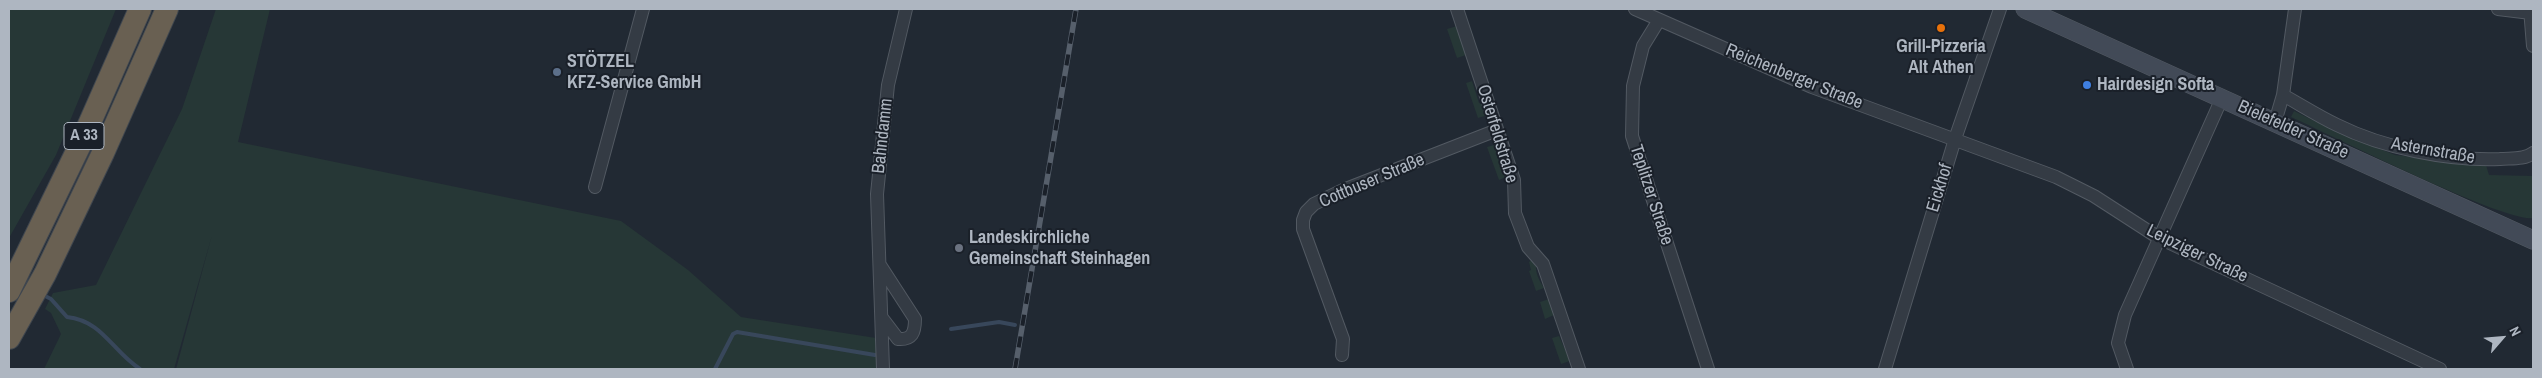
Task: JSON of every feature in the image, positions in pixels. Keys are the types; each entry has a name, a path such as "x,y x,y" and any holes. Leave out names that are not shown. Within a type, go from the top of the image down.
{"highway":[{"name":"A 33","path":"9,290 80,145 140,9"},
{"name":"A 33","path":"9,338 45,274 103,154 167,9"}],"main road":[{"name":"Bielefelder Straße","path":"2024,9 2275,122 2525,231 2533,240"}],"street":[{"path":"595,187 643,9"},
{"name":"Bahndamm","path":"883,369 877,194 888,85 906,9"},
{"name":"Osterfeldstraße","path":"1457,9 1514,180 1515,213 1528,247 1543,264 1579,369"},
{"name":"Reichenberger Straße","path":"1635,9 1812,87 1955,139"},
{"name":"Eickhof","path":"1885,369 1955,139 2000,9"},
{"path":"2275,122 2283,95 2296,9"},
{"path":"2498,9 2530,11 2533,46"},
{"name":"Teplitzer Straße","path":"1659,20 1643,46 1633,86 1632,136 1708,369"},
{"name":"Asternstraße","path":"2283,95 2338,126 2397,147 2449,156 2487,159 2521,158 2533,153"},
{"path":"2127,369 2118,342 2125,315 2222,98"},
{"name":"Cottbuser Straße","path":"1342,356 1343,339 1303,229 1302,220 1306,212 1314,204 1343,190 1497,130"},
{"name":"Leipziger Straße","path":"1955,139 2056,176 2094,196 2159,238 2440,369"},
{"path":"880,265 915,320 913,336 906,340 898,339 882,318"}],"shaded area":[{"path":"9,9 116,9 56,155 9,238"},
{"path":"216,9 270,9 238,142 621,221 688,270 741,317 876,338 877,369 176,369 212,235 174,369 44,369 61,334 51,313 45,309 53,293 96,285 182,109"},
{"path":"1457,26 1466,55 1457,58 1447,29"},
{"path":"1472,81 1479,103 1484,105 1488,115 1478,118 1466,83"},
{"path":"2294,111 2335,131 2395,155 2486,165 2489,175 2533,176 2533,218 2516,216 2489,207 2416,176 2291,117"},
{"path":"1494,145 1501,166 1508,176 1499,180 1487,147"},
{"path":"1533,259 1544,288 1536,291 1529,271 1531,270 1529,262"},
{"path":"1549,299 1554,315 1545,319 1540,302"},
{"path":"1559,336 1570,361 1561,364 1552,338"}],"waterway":[{"path":"43,295 51,299 67,317 90,324 99,330 130,362 140,369"},
{"path":"951,329 999,322 1015,325"},
{"path":"715,369 733,334 737,332 875,355"}],"railway":[{"path":"1015,369 1076,9"}],"place":[{"name":"Grill-Pizzeria Alt Athen","path":"1941,28"},
{"name":"STÖTZEL KFZ-Service GmbH","path":"557,72"},
{"name":"Hairdesign Softa","path":"2087,85"},
{"name":"Landeskirchliche Gemeinschaft Steinhagen","path":"959,248"}]}
